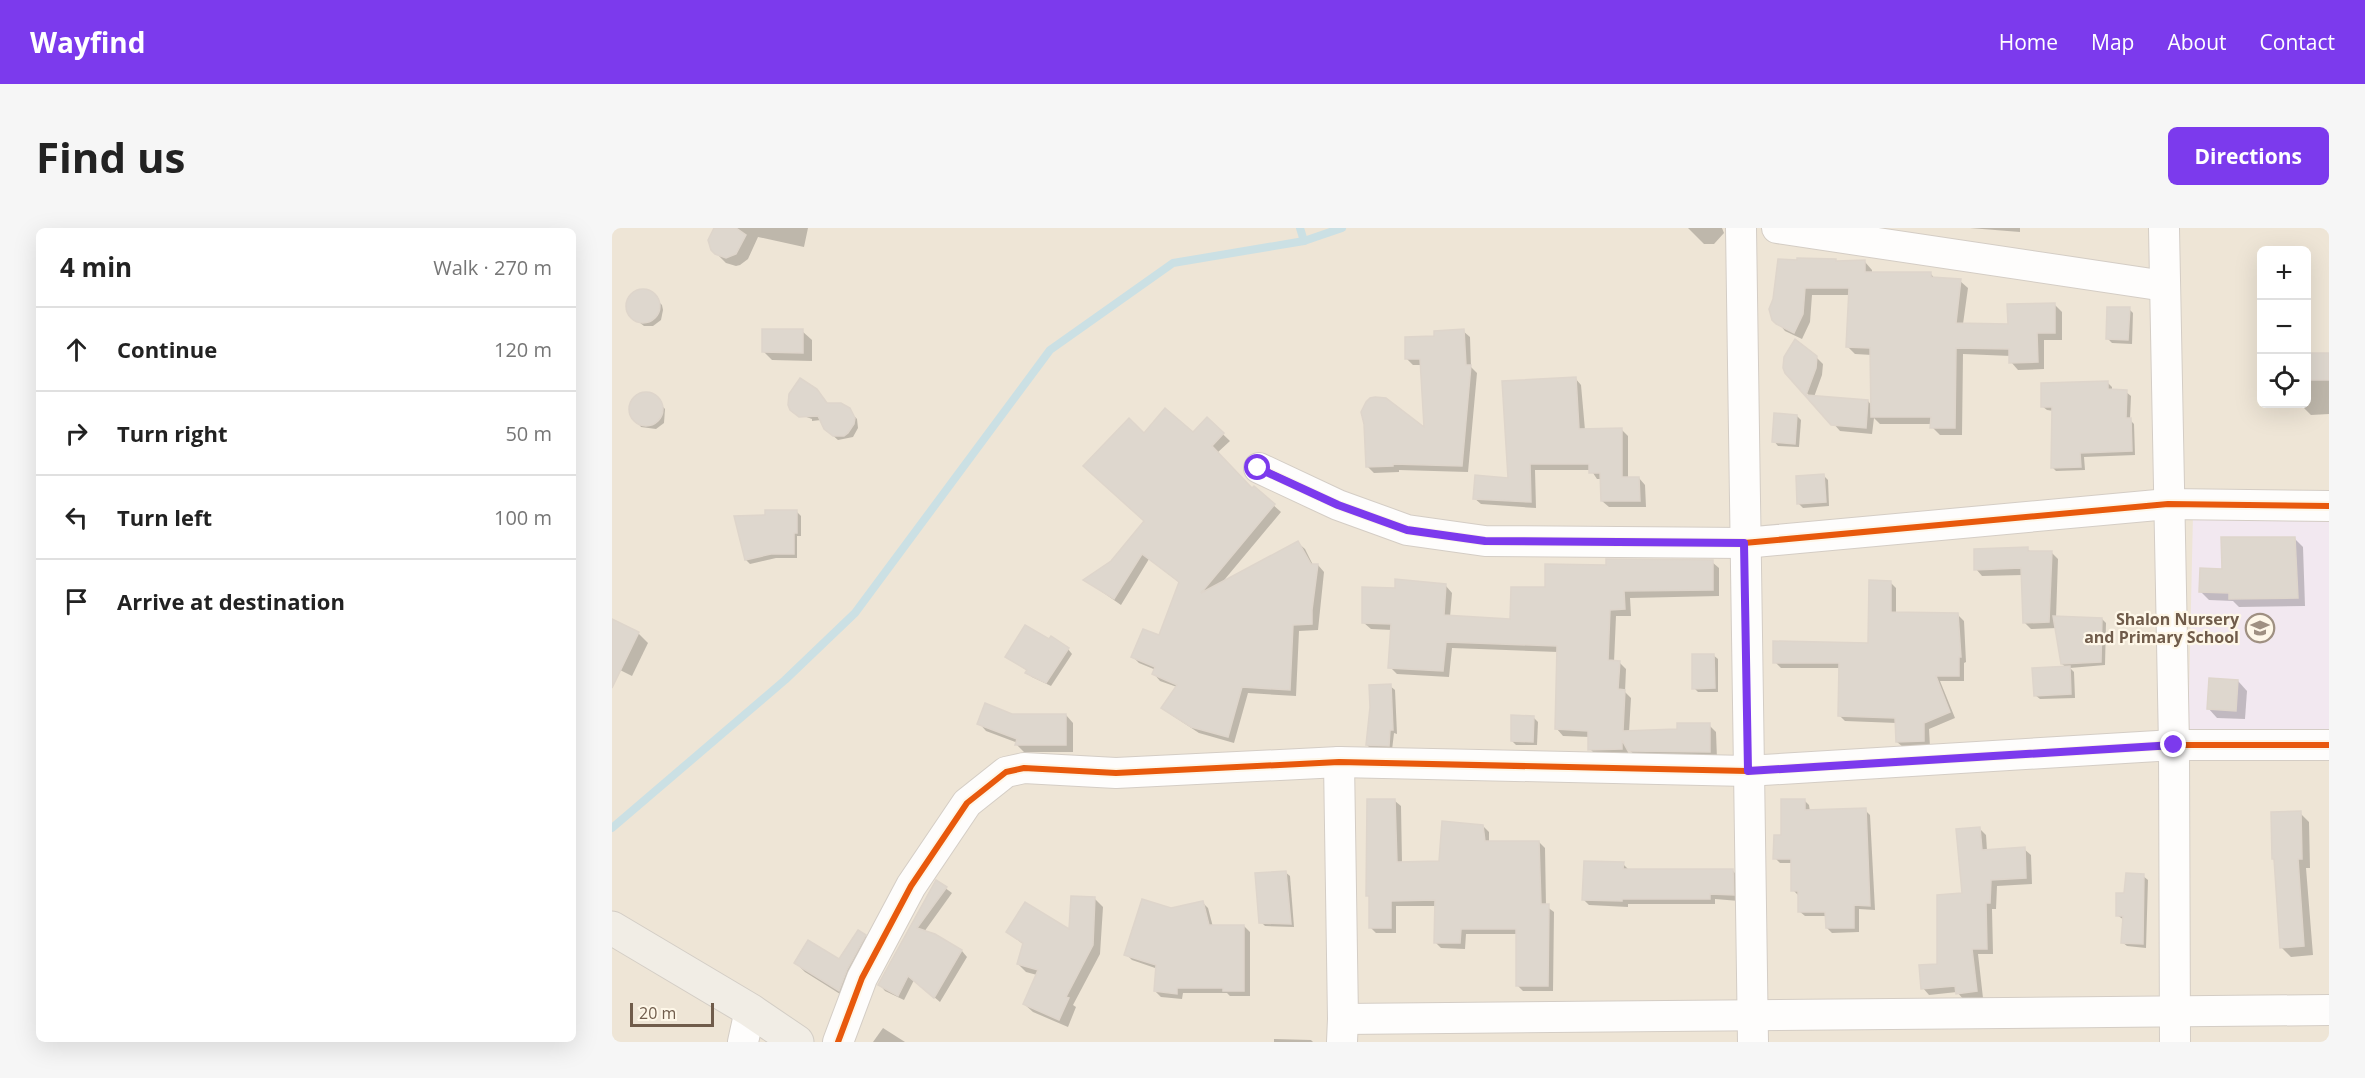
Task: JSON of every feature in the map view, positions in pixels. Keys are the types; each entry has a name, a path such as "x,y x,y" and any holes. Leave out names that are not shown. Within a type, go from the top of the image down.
{"main road":[{"path":"612,928 750,1010 797,1042"}],"street":[{"path":"1741,228 1753,1029"},
{"path":"1777,228 2165,286"},
{"path":"2164,228 2174,745 2175,1042"},
{"path":"1258,468 1338,505 1407,530 1485,541 1744,543 2168,504 2329,506"},
{"path":"838,1042 862,978 911,886 967,803 1005,772 1024,768 1127,772 1339,762 1748,771 2174,745 2329,745"},
{"path":"1339,762 1342,1031 1753,1029 2174,1012 2329,1010"},
{"path":"743,1042 750,1010"}],"shaded area":[{"path":"612,228 2329,228 2329,1042 612,1042"},
{"name":"Shalon Nursery and Primary School","path":"2193,514 2329,518 2329,739 2188,740"}],"building":[{"path":"714,228 736,228 746,235 736,254 726,258 711,250 708,240"},
{"path":"1797,258 1836,259 1836,261 1865,260 1865,272 1931,272 1931,277 1961,279 1956,323 2008,324 2007,304 2055,303 2055,333 2037,333 2038,362 2009,363 2009,349 1956,348 1955,428 1930,428 1931,417 1871,417 1870,348 1846,347 1849,288 1805,288 1803,314 1794,333 1772,320 1769,309 1773,299 1778,259 1797,260"},
{"path":"643,289 655,294 660,306 655,318 643,323 631,318 626,306 631,294"},
{"path":"2107,307 2130,307 2128,340 2106,339"},
{"path":"762,329 803,329 803,353 762,352"},
{"path":"1464,329 1466,365 1471,365 1462,466 1393,464 1393,466 1366,467 1364,424 1361,412 1370,398 1386,398 1424,427 1420,359 1405,359 1405,337 1434,336 1434,331"},
{"path":"1795,339 1817,356 1816,368 1806,395 1868,400 1866,428 1831,425 1785,373 1784,357"},
{"path":"2311,353 2329,353 2329,380 2311,380"},
{"path":"1576,377 1579,429 1622,428 1622,477 1639,477 1640,501 1601,501 1600,473 1589,473 1589,464 1530,464 1531,502 1473,499 1475,475 1508,478 1502,381"},
{"path":"800,378 817,389 827,403 841,403 850,408 855,418 848,433 844,436 833,436 824,429 818,416 799,417 790,410 789,394"},
{"path":"2108,381 2108,389 2127,390 2126,418 2131,418 2132,451 2080,453 2081,467 2051,468 2052,407 2041,407 2041,383"},
{"path":"646,392 658,397 663,409 658,421 646,426 634,421 629,409 634,397"},
{"path":"1165,408 1193,432 1207,417 1224,433 1212,446 1252,488 1254,486 1275,504 1201,593 1298,541 1311,564 1318,564 1312,624 1293,625 1290,690 1242,687 1228,737 1191,727 1161,708 1177,685 1152,674 1155,667 1131,657 1143,629 1159,635 1179,582 1142,554 1114,599 1083,580 1111,561 1144,521 1083,466 1129,418 1144,433"},
{"path":"1774,413 1797,415 1795,444 1772,442"},
{"path":"1824,474 1826,502 1797,504 1796,476"},
{"path":"765,510 797,510 794,554 771,554 745,560 734,516 765,515"},
{"path":"2221,537 2295,537 2298,598 2229,599 2229,593 2199,592 2200,568 2222,569"},
{"path":"2028,547 2028,551 2052,551 2049,622 2023,623 2021,568 1974,570 1974,549"},
{"path":"1606,559 1713,560 1713,590 1624,591 1625,609 1610,610 1608,660 1620,661 1618,689 1625,690 1623,731 1677,729 1677,723 1710,723 1710,752 1628,751 1622,740 1622,749 1588,750 1588,731 1555,729 1557,646 1446,642 1443,671 1388,668 1391,624 1362,623 1362,587 1395,588 1395,579 1446,584 1444,615 1510,619 1511,587 1545,587 1545,564 1606,565"},
{"path":"1869,580 1891,581 1891,612 1958,613 1961,657 1959,657 1959,676 1936,676 1950,712 1924,723 1924,741 1896,742 1895,718 1838,716 1839,663 1773,663 1773,641 1868,643"},
{"path":"2053,616 2102,618 2101,662 2061,664"},
{"path":"612,619 639,632 612,688"},
{"path":"1025,625 1049,639 1051,636 1069,648 1046,683 1025,673 1027,670 1005,657"},
{"path":"1692,654 1714,654 1715,688 1692,689"},
{"path":"2070,666 2071,694 2034,696 2032,668"},
{"path":"2209,678 2238,680 2236,711 2207,709"},
{"path":"1391,684 1393,730 1390,730 1389,746 1366,745 1370,707 1369,685"},
{"path":"985,703 1012,714 1066,714 1066,745 1015,745 1017,739 977,724"},
{"path":"1511,715 1534,716 1533,742 1511,741"},
{"path":"1367,799 1395,799 1397,862 1439,861 1442,821 1483,825 1485,841 1539,841 1541,904 1549,904 1548,986 1516,986 1516,929 1461,929 1460,943 1434,943 1435,900 1391,901 1391,928 1369,928 1369,896 1366,896"},
{"path":"1781,799 1805,799 1805,810 1866,808 1870,906 1854,905 1854,928 1826,928 1825,912 1798,912 1798,891 1791,891 1791,859 1773,859 1774,835 1781,835"},
{"path":"2301,811 2302,859 2298,859 2304,946 2280,948 2274,859 2272,859 2271,812"},
{"path":"1980,827 1982,850 2025,847 2026,878 1991,880 1990,903 1986,903 1987,949 1972,949 1977,991 1956,994 1955,986 1921,989 1919,965 1937,964 1937,895 1962,893 1956,829"},
{"path":"1584,861 1624,862 1623,869 1733,869 1734,895 1710,894 1710,899 1582,900"},
{"path":"1286,871 1291,924 1259,923 1255,873"},
{"path":"2126,873 2144,874 2143,944 2121,943 2123,916 2116,916 2116,893 2124,893"},
{"path":"936,880 947,887 917,928 935,934 962,950 934,998 908,976 898,996 878,985"},
{"path":"1071,896 1095,897 1093,945 1066,997 1069,998 1059,1020 1023,1004 1038,970 1017,964 1023,943 1006,932 1025,902 1069,929"},
{"path":"1142,899 1171,908 1203,901 1209,925 1244,925 1244,991 1223,991 1223,988 1177,988 1177,994 1154,991 1156,965 1124,955"},
{"path":"858,930 866,935 847,970 839,991 794,963 808,940 839,959"}],"waterway":[{"path":"1300,228 1304,241"},
{"path":"612,828 785,680 855,613 1050,350 1173,263 1304,241 1342,228"}],"cycle path":[{"path":"1259,468 1338,505 1407,530 1485,541 1744,543 2168,504 2329,506"},
{"path":"838,1042 862,978 911,886 967,803 1006,772 1024,768 1116,773 1339,762 1747,771 2174,745 2329,745"}],"place":[{"name":"Shalon Nursery and Primary School","path":"2260,628"}],"route":[{"path":"1258,468 1338,505 1407,530 1485,541 1744,543 1748,771 2174,745"}]}
